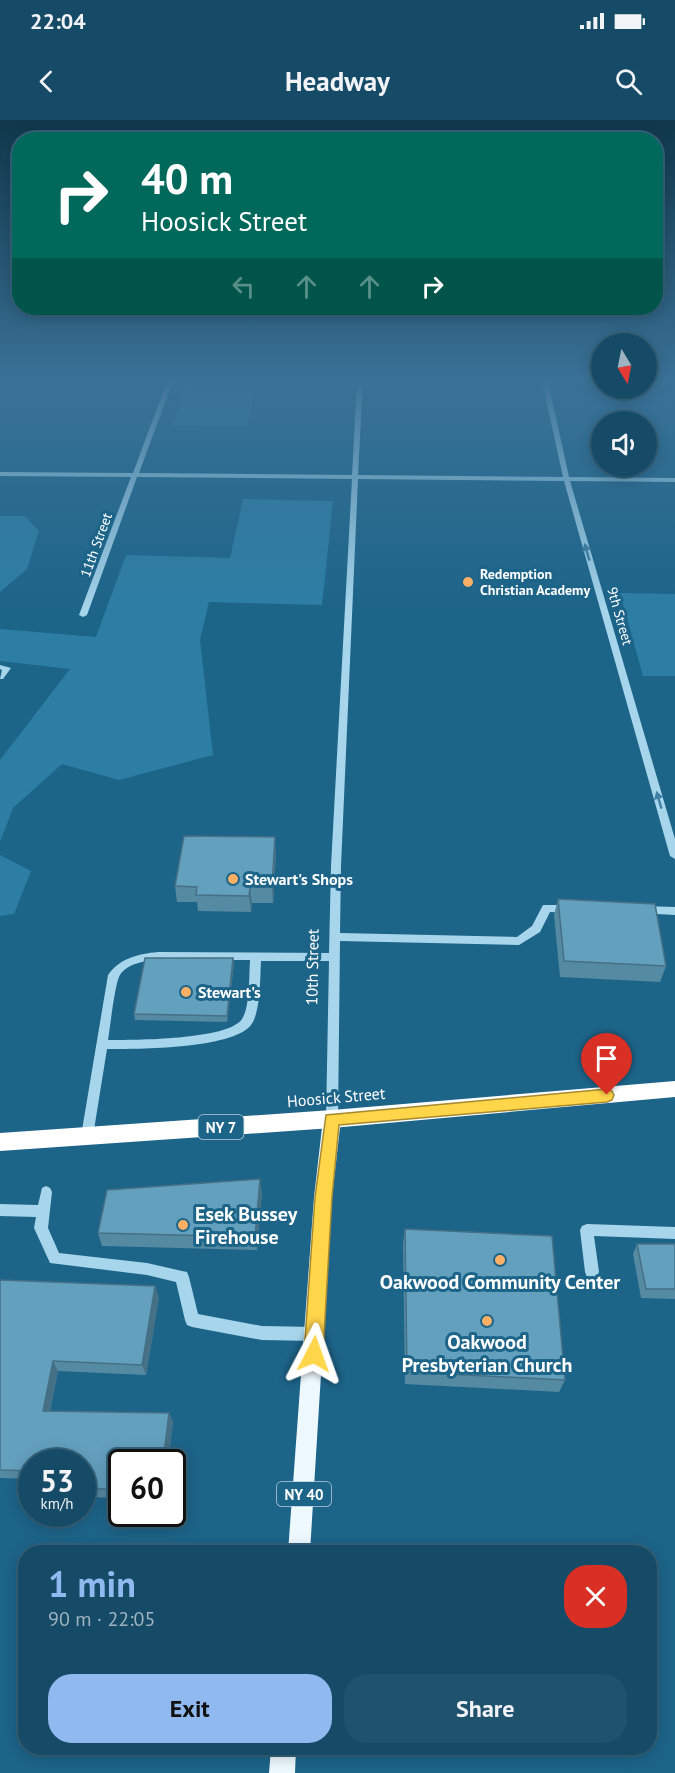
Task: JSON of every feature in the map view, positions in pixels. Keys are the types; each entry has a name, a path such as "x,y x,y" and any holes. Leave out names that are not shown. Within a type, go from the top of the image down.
{"highway":[{"name":"Hoosick Street","path":"0,1142 332,1119 675,1089"}],"main road":[{"name":"10th Street","path":"300,1545 323,1197 332,1119"},
{"path":"282,1773 283,1755"}],"street":[{"name":"11th Street","path":"83,615 140,458"},
{"name":"10th Street","path":"332,1119 336,866 356,458"},
{"name":"9th Street","path":"562,458 675,856"},
{"path":"0,474 675,480"},
{"path":"0,668 7,668 0,677"},
{"path":"335,937 519,941 536,929 547,908 582,909"},
{"path":"629,910 675,911"},
{"path":"87,1136 113,975 124,963 139,958 158,956 334,957"},
{"path":"102,1045 204,1039 237,1033 248,1022 256,957"},
{"path":"46,1192 41,1228 56,1259 147,1269 182,1277 192,1320 262,1333 315,1334"},
{"path":"0,1210 43,1211"},
{"path":"592,1272 587,1230 675,1233"}],"shaded area":[{"path":"243,499 333,501 322,605 209,602 200,640 213,755 119,780 62,764 13,808 0,842 0,760 70,669 0,661 0,629 96,637 126,555 230,558"},
{"path":"0,516 25,516 39,531 27,569 0,592"},
{"path":"620,593 675,594 675,676 643,676"},
{"path":"0,855 31,871 14,914 0,916"}],"building":[{"name":"Stewart's Shops","path":"184,836 275,837 272,887 250,887 249,896 196,895 197,887 175,886"},
{"path":"558,899 655,904 666,966 564,961"},
{"name":"Stewart's","path":"145,958 233,958 227,1016 134,1014"},
{"name":"Esek Bussey Firehouse","path":"260,1179 255,1237 98,1233 107,1190"},
{"name":"Oakwood Presbyterian Church","path":"405,1229 552,1236 565,1380 407,1372"},
{"path":"637,1244 675,1244 675,1289 646,1289"},
{"path":"0,1280 155,1286 142,1365 53,1361 43,1411 169,1413 165,1449 108,1449 108,1489 96,1489 96,1449 18,1449 18,1471 0,1470"}],"place":[{"name":"Redemption Christian Academy","path":"468,582"},
{"name":"Stewart's Shops","path":"233,879"},
{"name":"Stewart's","path":"186,992"},
{"name":"Esek Bussey Firehouse","path":"183,1225"},
{"name":"Oakwood Community Center","path":"500,1260"},
{"name":"Oakwood Presbyterian Church","path":"487,1321"}],"route":[{"path":"314,1354 323,1197 332,1119 607,1095"}]}
